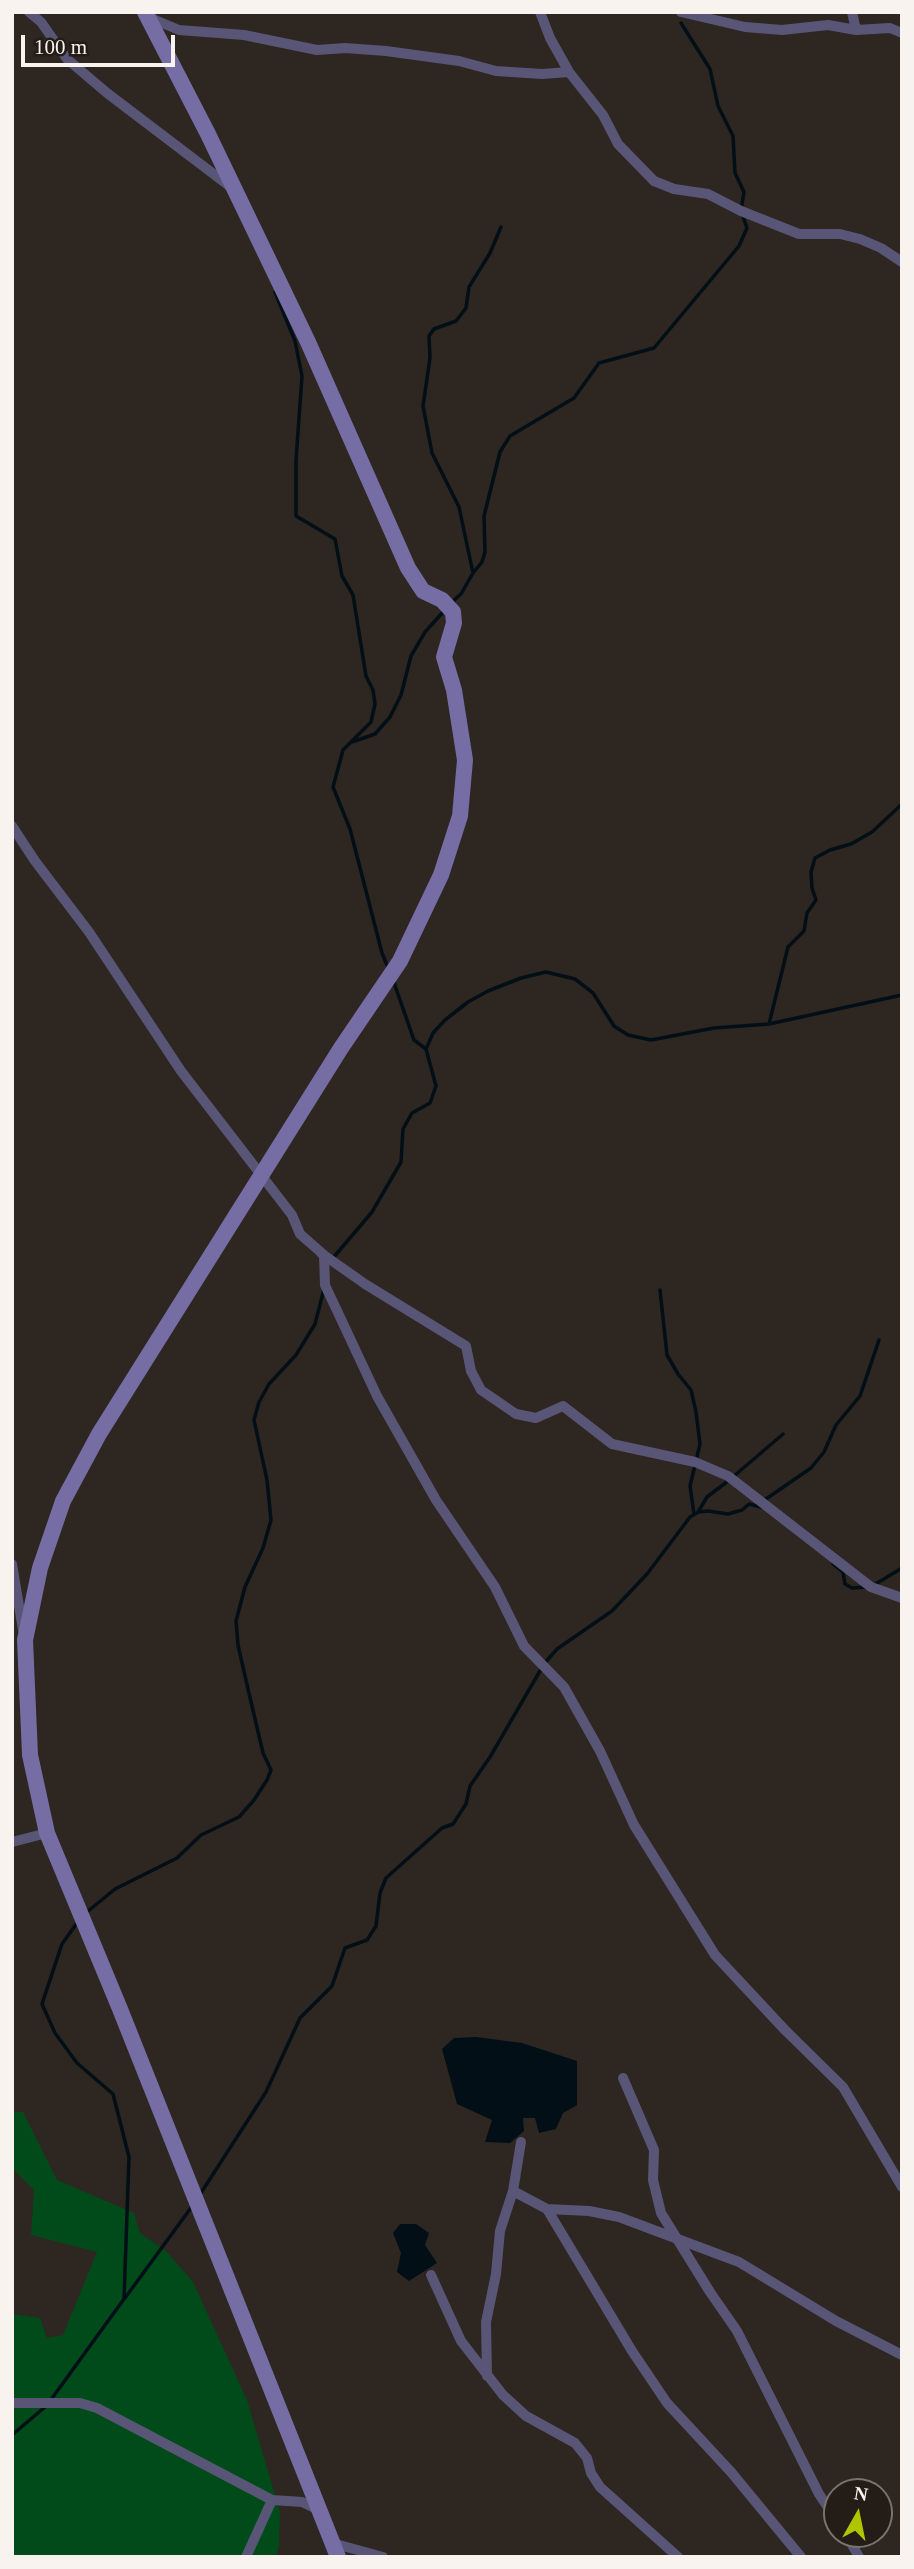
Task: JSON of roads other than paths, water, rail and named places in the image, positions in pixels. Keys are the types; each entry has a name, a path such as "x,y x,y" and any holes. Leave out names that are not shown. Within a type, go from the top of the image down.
{"street":[{"path":"29,12 41,22 67,59 77,68 234,189"},
{"path":"540,12 550,38 569,72 603,116 618,144 654,181 674,189 708,194 741,211 799,234 840,234 860,239 881,248 902,262"},
{"path":"681,12 757,28 794,30 828,25 856,30 890,27 902,33"},
{"path":"852,12 856,30"},
{"path":"25,1640 40,1568 63,1501 99,1434 341,1048 400,961 441,875 460,816 465,760 454,690 444,657 454,624 453,612 442,600 423,591 408,568 308,342 146,14"},
{"path":"146,14 179,30 244,35 317,50 345,48 386,51 458,61 496,71 542,74 569,72"},
{"path":"12,826 89,932 181,1071 260,1177 292,1215 300,1234 321,1253 365,1284 466,1346 471,1371 481,1390 516,1414 536,1418 563,1406 612,1444 695,1462 728,1476 872,1587 902,1598"},
{"path":"321,1253 324,1255 325,1285 377,1396 436,1500 495,1587 524,1646 564,1686 600,1751 634,1825 715,1955 843,2087 902,2187"},
{"path":"12,1564 25,1640 30,1755 47,1833 120,2009 335,2550 383,2557"},
{"path":"12,1842 47,1833"},
{"path":"624,2078 654,2150 653,2180 661,2213 737,2331 823,2500"},
{"path":"486,2376 486,2322 496,2274 500,2231 513,2191 521,2142"},
{"path":"513,2191 547,2209 589,2211 619,2217 739,2262 836,2321 902,2355"},
{"path":"547,2209 632,2351 667,2403 731,2472 801,2557"},
{"path":"431,2275 461,2341 486,2376 526,2416 575,2443 587,2458 591,2473 600,2487 678,2557"},
{"path":"12,2403 80,2403 97,2408 272,2500 302,2502 319,2510"},
{"path":"246,2557 272,2500"}],"waterway":[{"path":"473,573 482,562 485,552 484,516 500,452 510,436 574,398 599,363 654,348 739,246 747,228 741,211 744,192 735,173 733,136 718,106 710,69 681,23"},
{"path":"451,603 461,594 473,573 459,507 432,453 423,406 430,358 429,336 434,329 456,321 466,308 469,287 490,253 501,227"},
{"path":"275,292 295,341 302,376 296,460 296,516 335,539 342,576 353,595 366,676 373,690 375,704 371,722 343,750 333,787 350,829 382,953 389,970"},
{"path":"352,742 375,734 390,717 401,695 411,656 425,632 444,611"},
{"path":"769,1024 788,947 804,931 807,913 816,900 811,872 815,858 851,844 872,832 902,804"},
{"path":"333,1258 372,1212 401,1162 403,1129 412,1113 430,1103 436,1086 426,1049 433,1033 468,1002 488,991 546,972 575,979 593,993 614,1026 628,1035 651,1040 714,1028 769,1024 902,995"},
{"path":"393,980 414,1040 426,1049"},
{"path":"87,1912 115,1889 177,1858 201,1835 239,1817 254,1800 271,1770 263,1753 238,1645 236,1621 245,1587 263,1548 271,1520 267,1480 254,1420 259,1402 269,1384 296,1355 315,1324 324,1289"},
{"path":"660,1290 667,1355 691,1390 696,1412 700,1444 690,1486 694,1514"},
{"path":"763,1501 811,1468 824,1452 836,1425 860,1396 879,1340"},
{"path":"734,1476 783,1434"},
{"path":"698,1512 707,1497 728,1481"},
{"path":"199,2196 266,2092 300,2018 332,1986 345,1948 367,1940 376,1926 380,1893 386,1878 442,1828 453,1824 466,1804 470,1786 544,1664 557,1649 612,1611 647,1574 690,1517 698,1512 708,1511 728,1514 742,1510 749,1504 761,1507"},
{"path":"833,1564 843,1572 845,1584 852,1588 867,1587"},
{"path":"874,1585 902,1568"},
{"path":"50,2401 124,2299 129,2157 113,2094 77,2063 55,2033 42,2004 62,1944 79,1920"},
{"path":"125,2298 193,2205"},
{"path":"12,2435 45,2407"}]}
